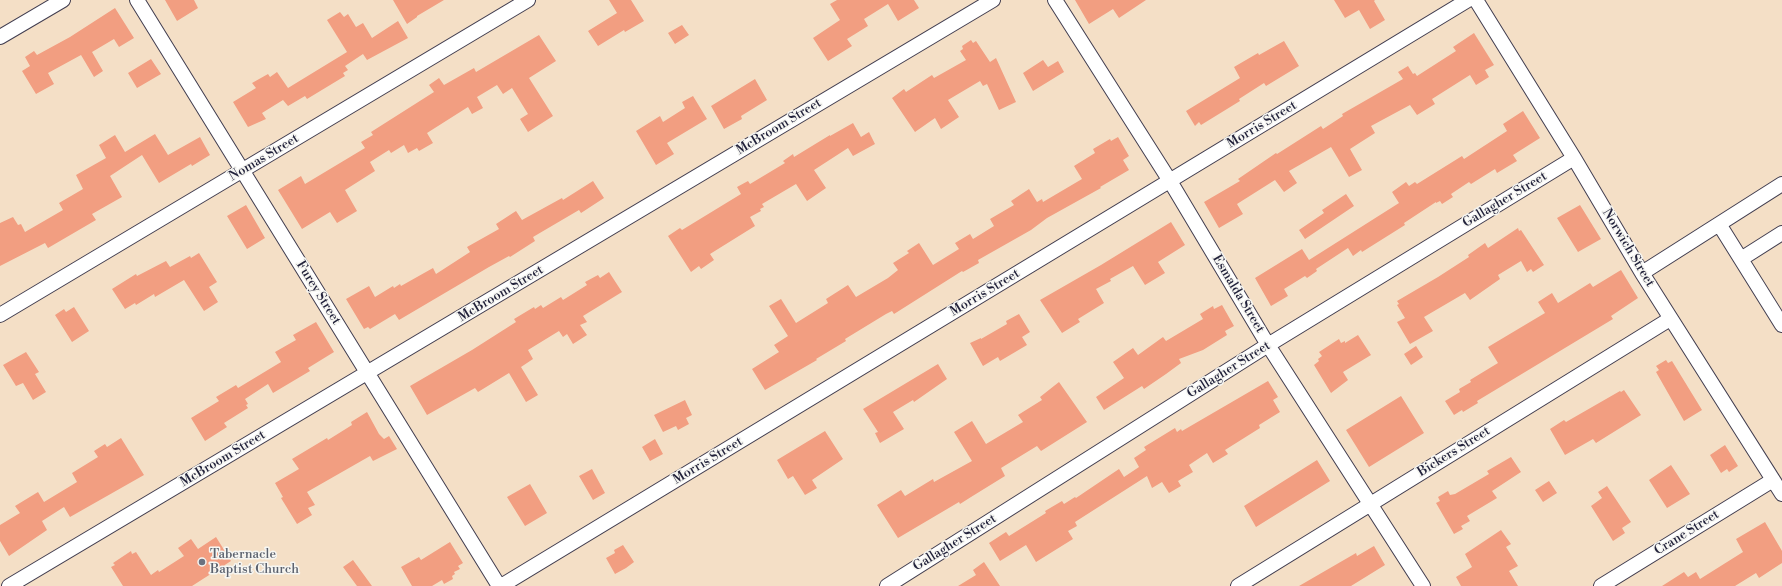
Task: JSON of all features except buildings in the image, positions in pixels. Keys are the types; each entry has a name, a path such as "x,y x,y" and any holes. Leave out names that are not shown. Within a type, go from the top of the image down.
{"street":[{"path":"0,37 62,0"},
{"name":"Furey Street","path":"137,0 500,586"},
{"name":"Nomas Street","path":"0,315 528,0"},
{"name":"McBroom Street","path":"9,586 993,0"},
{"name":"Esmalda Street","path":"1054,0 1170,181 1268,345 1423,586"},
{"name":"Morris Street","path":"500,586 1468,0"},
{"name":"Norwich Street","path":"1476,0 1574,158 1642,274 1782,494"},
{"name":"Gallagher Street","path":"887,586 1268,345 1574,158"},
{"path":"1642,274 1782,184"},
{"path":"1719,224 1782,325"},
{"path":"1741,259 1782,233"},
{"name":"Bickers Street","path":"1238,586 1670,319"},
{"name":"Crane Street","path":"1601,586 1773,480"}],"place":[{"name":"Tabernacle Baptist Church","path":"202,562"}]}
